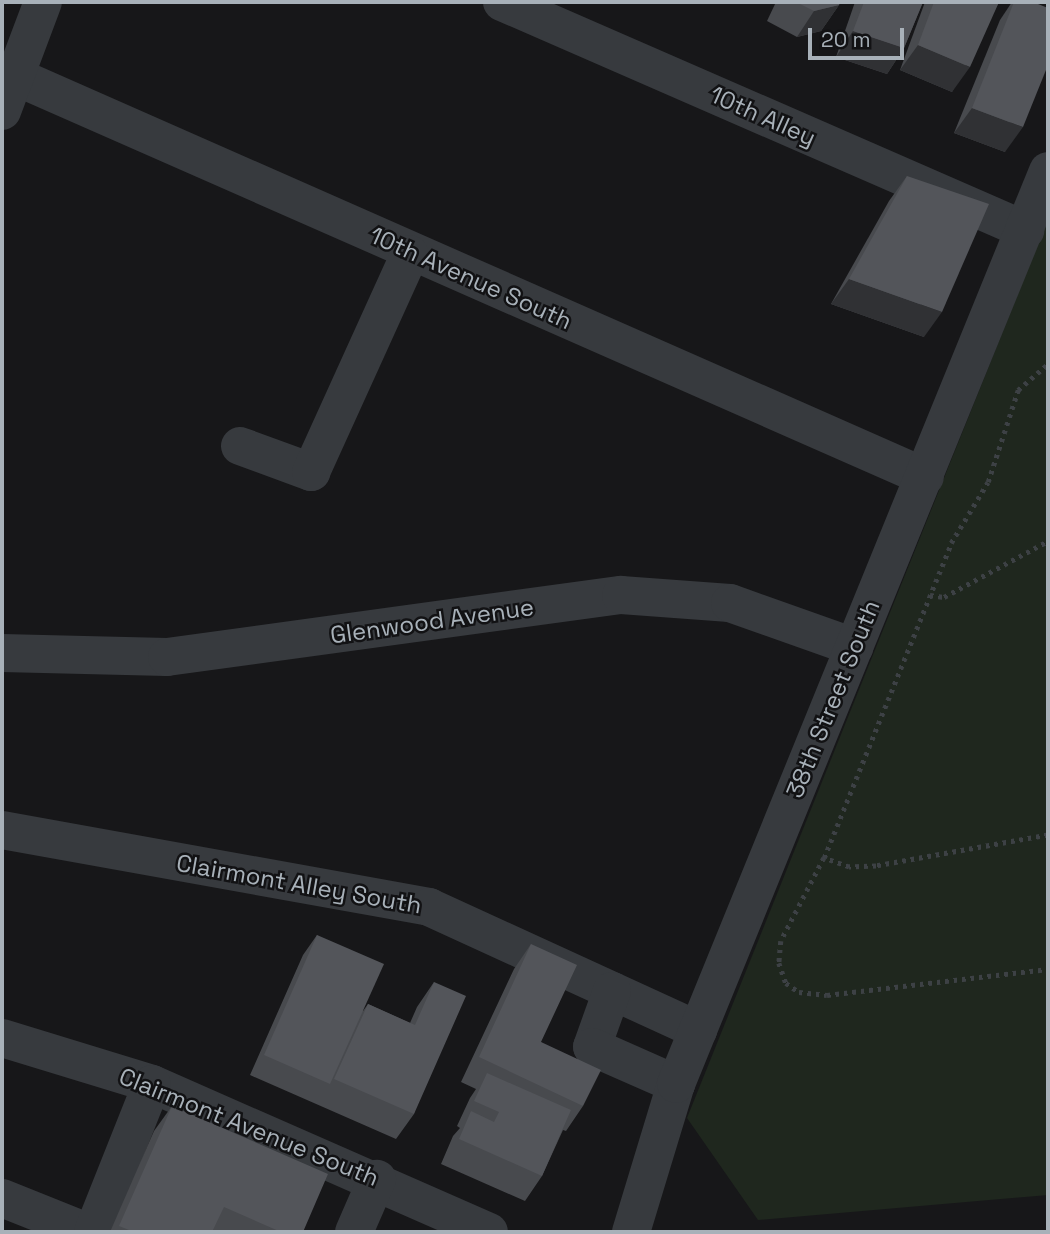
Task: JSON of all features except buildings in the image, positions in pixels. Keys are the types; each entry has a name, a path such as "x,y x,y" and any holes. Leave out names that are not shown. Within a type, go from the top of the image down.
{"street":[{"path":"2,111 18,77 43,2"},
{"name":"10th Alley","path":"502,2 1025,230"},
{"name":"10th Avenue South","path":"18,77 410,254 925,477"},
{"name":"38th Street South","path":"631,1232 676,1084 1048,171"},
{"path":"240,446 311,472 410,254"},
{"name":"Glenwood Avenue","path":"2,653 167,657 621,594 730,603 854,647"},
{"name":"Clairmont Alley South","path":"2,830 429,907 698,1030"},
{"path":"612,991 592,1047 676,1084"},
{"name":"Clairmont Avenue South","path":"2,1038 152,1084 377,1179 440,1221 489,1232"},
{"path":"93,1232 152,1084"},
{"path":"354,1232 377,1179"},
{"path":"2,1198 87,1232"}],"path":[{"path":"1048,364 1018,390 988,482 951,543 824,858 781,941 779,963 786,983 799,992 827,995 1048,968"},
{"path":"930,595 944,597 1048,541"},
{"path":"824,858 849,867 876,866 1048,835"}],"shaded area":[{"path":"1048,219 1048,1195 758,1220 687,1118"}]}
